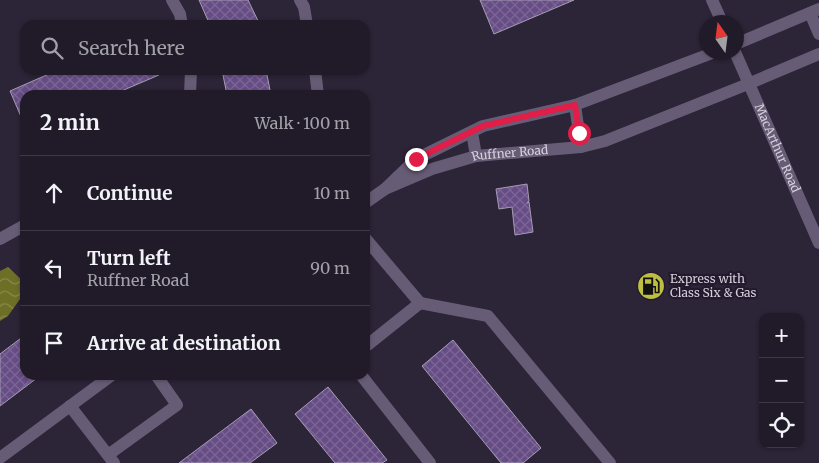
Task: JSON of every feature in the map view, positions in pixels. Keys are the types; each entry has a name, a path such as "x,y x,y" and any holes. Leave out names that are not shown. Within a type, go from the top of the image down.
{"street":[{"path":"172,0 181,20"},
{"path":"300,0 304,7 306,20"},
{"path":"712,0 719,15"},
{"path":"744,41 814,11 819,34"},
{"name":"Ruffner Road","path":"385,189 432,169 476,156 581,147 605,141 819,54"},
{"name":"Ruffner Road","path":"370,200 385,189 416,159 483,126 575,105 699,58"},
{"name":"MacArthur Road","path":"738,60 819,243"},
{"path":"190,90 191,75"},
{"path":"316,75 317,90"},
{"path":"575,105 581,147"},
{"path":"472,132 476,156"},
{"path":"0,239 20,228"},
{"path":"370,244 420,303 488,316 610,463"},
{"path":"370,343 420,303"},
{"path":"0,458 105,380"},
{"path":"70,406 111,459 177,405 160,380"},
{"path":"365,380 430,463"}],"water":[{"path":"8,267 20,278 20,299 8,316 0,321 0,271"}],"building":[{"path":"199,0 248,0 258,20 208,20"},
{"path":"480,0 574,0 494,34"},
{"path":"47,75 159,75 124,90 20,90 20,114 10,91"},
{"path":"223,75 267,75 270,90 226,90"},
{"path":"527,184 529,201 527,203 529,202 533,232 515,235 512,207 499,209 496,189"},
{"path":"20,339 20,380 34,380 0,406 0,354"},
{"path":"453,340 541,448 523,463 501,463 422,366"},
{"path":"328,387 387,460 382,463 335,463 295,414"},
{"path":"251,409 277,443 250,463 179,463"}],"place":[{"name":"Express with Class Six & Gas","path":"651,286"}],"route":[{"path":"416,159 483,126 575,105 579,133"}]}
